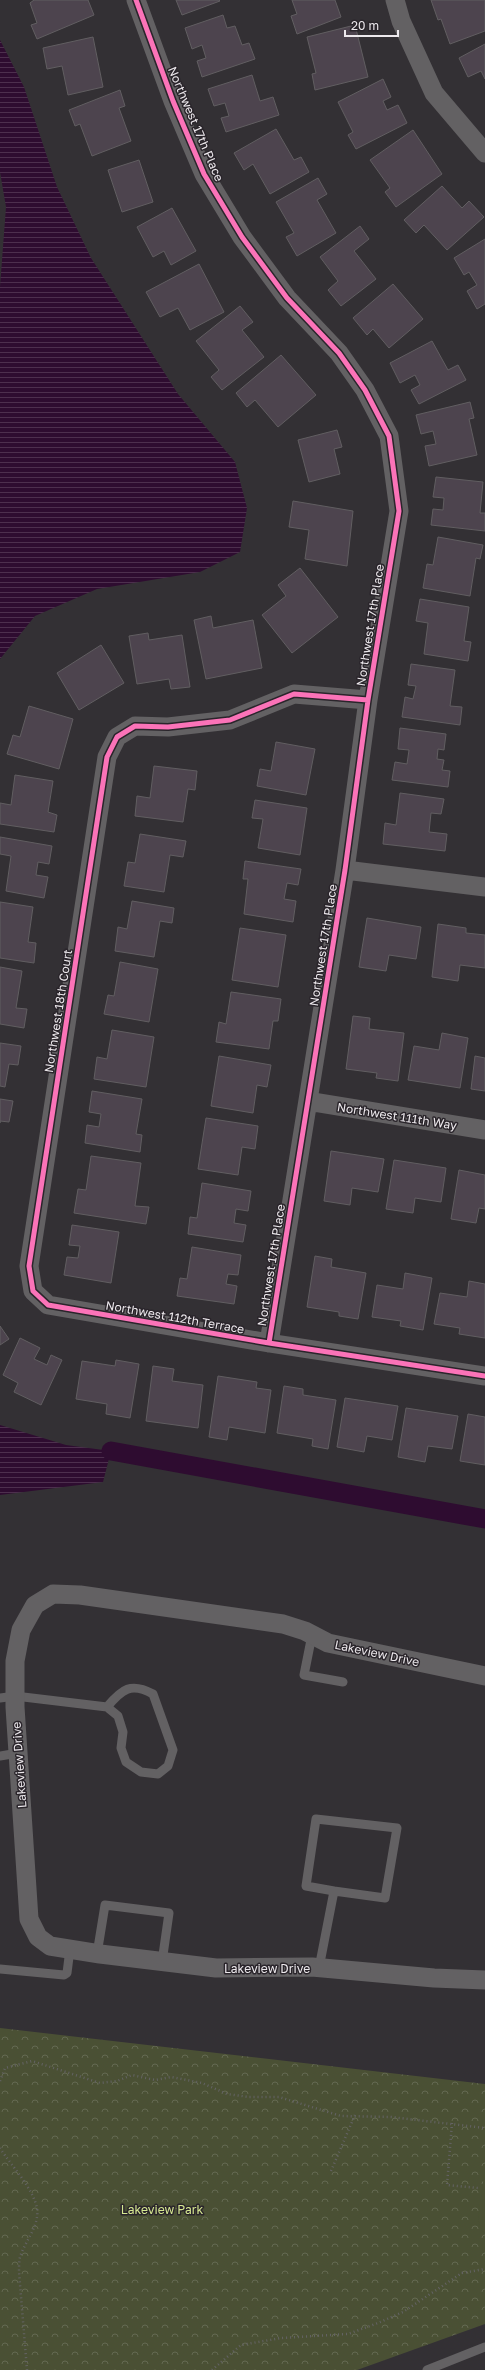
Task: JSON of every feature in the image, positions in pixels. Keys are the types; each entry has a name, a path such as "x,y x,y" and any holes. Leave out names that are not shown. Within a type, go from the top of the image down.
{"street":[{"name":"Northwest 17th Place","path":"136,0 173,101 204,174 242,237 287,298 339,353 365,390 389,436 399,511 368,700 345,870 269,1343"},
{"path":"395,0 402,21 434,93 485,153"},
{"name":"Northwest 18th Court","path":"33,1291 29,1266 107,757 117,737 135,726 168,727 230,720 294,694 368,700"},
{"path":"345,870 485,887"},
{"name":"Northwest 111th Way","path":"308,1101 485,1130"},
{"name":"Northwest 112th Terrace","path":"33,1291 48,1305 269,1343 485,1376"},
{"name":"Lakeview Drive","path":"485,1676 328,1643 283,1624 80,1595 53,1594 34,1605 21,1630 7,1697 9,1755 29,1919 38,1937 50,1946 96,1954 216,1968 319,1968 434,1978 485,1980"}],"lane":[{"path":"312,1635 304,1675 343,1682"},
{"path":"7,1697 107,1707 118,1716 123,1732 121,1748 126,1762 141,1772 158,1774 168,1766 173,1750 153,1694 140,1687 128,1689 118,1693 107,1707"},
{"path":"316,1819 397,1828 385,1898 334,1891 306,1886 316,1819"},
{"path":"319,1968 334,1891"},
{"path":"96,1954 105,1905 169,1913 162,1962"},
{"path":"0,1969 64,1975 67,1973 70,1949"},
{"path":"427,2370 485,2347"}],"path":[{"path":"0,2081 5,2068 32,2061 100,2083 117,2081 132,2075 155,2080 171,2077 202,2083 227,2094 249,2097 279,2097 342,2116 355,2115 452,2123 485,2128"},
{"path":"331,2171 355,2115"},
{"path":"452,2123 447,2185 478,2188"},
{"path":"0,2148 11,2166 25,2181 34,2198 38,2217 20,2257 19,2272 27,2370"},
{"path":"212,2370 241,2345 281,2338 348,2334 378,2323 403,2312 462,2273 485,2269"}],"green space":[{"name":"Lakeview Park","path":"0,2028 485,2084 485,2324 357,2370 0,2370"},
{"path":"485,2168 485,2233 482,2231 478,2219"}],"shaded area":[{"path":"0,40 24,87 57,187 91,258 178,394 235,462 247,508 240,552 200,572 97,589 35,616 0,659 0,287 6,207 0,172"},
{"path":"0,1425 66,1445 111,1451 103,1482 0,1495"}],"building":[{"path":"34,0 88,0 94,15 37,39 31,25 37,23 30,3"},
{"path":"176,0 219,0 220,1 182,15"},
{"path":"292,0 335,0 341,17 297,34 291,16 297,14"},
{"path":"431,0 485,0 485,31 450,44 441,19 438,20"},
{"path":"223,15 227,28 235,26 242,45 249,43 255,59 202,77 197,61 206,58 202,45 192,49 185,28"},
{"path":"355,25 368,77 315,90 312,74 316,73 307,37"},
{"path":"93,37 103,87 68,95 62,66 47,69 43,48"},
{"path":"485,44 485,79 481,71 468,77 459,58"},
{"path":"252,75 260,101 273,97 279,115 226,132 221,118 229,116 225,103 214,106 208,89"},
{"path":"383,79 391,97 383,101 387,110 398,105 407,123 356,149 348,135 353,132 338,102"},
{"path":"120,90 125,106 119,108 131,141 92,156 80,124 75,126 69,110"},
{"path":"276,129 294,160 301,157 309,172 270,194 253,164 244,170 234,153"},
{"path":"413,130 442,174 396,207 385,192 390,188 370,160"},
{"path":"139,160 153,202 122,212 108,170"},
{"path":"318,178 327,194 317,200 336,233 297,256 286,237 294,233 276,202"},
{"path":"442,186 462,208 469,201 484,217 447,250 424,225 416,233 404,220"},
{"path":"172,208 196,251 171,265 164,251 153,257 137,227"},
{"path":"360,226 369,239 354,251 376,279 341,306 328,290 338,281 320,257"},
{"path":"485,239 485,304 477,309 467,291 477,285 469,272 464,275 454,258"},
{"path":"199,264 224,312 190,330 178,308 160,317 146,292"},
{"path":"393,284 423,319 389,348 373,329 367,335 353,318"},
{"path":"240,306 253,322 242,330 264,357 222,390 211,377 219,370 196,341"},
{"path":"432,341 448,370 458,365 466,380 419,404 411,390 420,385 415,375 400,383 390,363"},
{"path":"281,355 316,395 278,427 255,400 247,407 236,393"},
{"path":"470,402 474,418 469,419 477,455 429,466 425,446 436,444 433,431 421,434 416,415"},
{"path":"337,430 342,447 334,449 340,474 309,482 298,440"},
{"path":"436,477 483,482 480,513 485,513 485,531 431,525 433,509 443,510 444,498 433,497"},
{"path":"293,501 353,511 347,566 305,559 309,530 289,527"},
{"path":"438,537 483,545 480,559 476,558 470,596 423,588 427,564 433,565"},
{"path":"300,568 338,617 292,653 262,615 286,596 278,585"},
{"path":"420,599 469,607 464,641 471,642 468,661 424,654 428,623 416,621"},
{"path":"211,616 213,628 253,620 262,668 206,679 194,620"},
{"path":"148,633 149,640 182,635 190,687 171,689 169,679 137,684 129,636"},
{"path":"101,645 124,683 79,710 57,673"},
{"path":"411,664 455,670 450,706 462,707 460,725 402,717 405,697 413,699 416,686 408,685"},
{"path":"29,706 73,719 59,769 7,754 13,735 20,737"},
{"path":"400,728 446,734 444,750 438,749 437,759 444,760 442,770 450,771 448,787 392,780 395,762 407,764 409,750 398,749"},
{"path":"276,742 315,749 306,795 257,786 260,769 271,771"},
{"path":"154,766 197,771 195,790 188,789 183,822 135,816 137,796 150,798"},
{"path":"15,775 53,781 48,812 57,815 54,832 0,824 0,803 11,805"},
{"path":"400,793 444,799 441,814 431,813 429,832 447,834 445,851 383,844 385,823 396,825"},
{"path":"255,800 307,808 300,855 258,848 263,819 252,818"},
{"path":"140,834 186,841 183,857 170,855 164,892 124,886 128,862 135,863"},
{"path":"0,837 52,846 49,864 38,862 36,875 48,877 44,898 6,891 11,856 0,854"},
{"path":"245,861 301,869 298,885 287,883 284,899 296,901 293,922 244,914 248,879 243,879"},
{"path":"132,901 174,908 172,923 160,921 154,957 115,951 118,927 127,929"},
{"path":"0,902 33,907 28,942 36,943 34,963 0,958"},
{"path":"367,918 421,927 416,959 389,955 386,971 359,967"},
{"path":"438,924 466,928 466,933 485,935 485,968 460,965 458,981 432,977"},
{"path":"240,928 286,935 278,987 232,980"},
{"path":"120,962 158,969 149,1022 104,1014 108,995 114,996"},
{"path":"0,967 22,971 16,1008 27,1009 24,1028 0,1024"},
{"path":"231,992 281,999 278,1021 273,1021 269,1049 216,1042 219,1022 226,1024"},
{"path":"353,1016 370,1018 369,1029 404,1033 398,1081 376,1078 377,1073 346,1069"},
{"path":"112,1030 154,1037 146,1087 94,1079 97,1057 107,1059"},
{"path":"442,1033 468,1038 460,1088 408,1080 414,1046 439,1050"},
{"path":"0,1043 21,1046 18,1065 9,1064 5,1087 0,1086"},
{"path":"219,1056 271,1065 267,1087 257,1085 253,1113 211,1106"},
{"path":"475,1056 485,1058 485,1091 471,1089"},
{"path":"92,1091 142,1099 136,1134 142,1135 140,1152 85,1143 87,1125 99,1127 101,1114 89,1112"},
{"path":"0,1099 13,1101 9,1122 0,1121"},
{"path":"206,1118 258,1126 255,1149 242,1147 238,1175 198,1169"},
{"path":"331,1151 384,1159 378,1192 352,1188 350,1205 324,1201"},
{"path":"91,1156 141,1163 135,1206 149,1207 146,1224 74,1213 78,1189 86,1190"},
{"path":"394,1160 446,1168 441,1202 415,1198 413,1213 386,1209"},
{"path":"459,1170 485,1175 485,1209 479,1208 476,1223 451,1219"},
{"path":"202,1183 251,1191 248,1211 236,1209 234,1223 246,1225 243,1242 188,1234 190,1217 197,1218"},
{"path":"72,1225 119,1232 111,1283 64,1275 67,1257 78,1258 80,1246 69,1245"},
{"path":"192,1247 241,1255 238,1275 228,1274 226,1284 237,1286 234,1304 177,1296 180,1278 187,1279"},
{"path":"315,1256 332,1259 331,1267 366,1273 358,1319 339,1316 339,1312 307,1307"},
{"path":"405,1273 432,1278 423,1330 400,1326 401,1321 372,1317 377,1285 403,1289"},
{"path":"469,1281 485,1284 485,1338 459,1334 460,1328 434,1324 440,1293 467,1297"},
{"path":"0,1326 9,1339 0,1345"},
{"path":"20,1338 40,1348 34,1359 47,1365 51,1355 62,1360 41,1405 14,1392 18,1383 3,1375"},
{"path":"116,1360 139,1364 130,1418 106,1414 107,1404 76,1399 82,1361 115,1366"},
{"path":"153,1366 174,1369 172,1381 203,1385 198,1428 146,1421"},
{"path":"218,1376 257,1382 256,1388 271,1390 265,1433 229,1427 227,1440 209,1437"},
{"path":"284,1386 303,1389 303,1395 336,1400 328,1449 312,1446 313,1439 277,1433"},
{"path":"345,1398 398,1406 392,1440 367,1436 364,1452 337,1447"},
{"path":"406,1408 458,1416 452,1449 428,1446 425,1462 398,1457"},
{"path":"468,1414 485,1417 485,1465 460,1461"}],"waterway":[{"path":"111,1451 485,1519"}],"cycle path":[{"path":"136,0 173,101 204,174 242,237 287,298 339,353 365,390 389,436 399,511 368,700 345,870 269,1343"},
{"path":"368,700 294,694 230,720 168,727 135,726 117,737 107,757 29,1266 33,1291 48,1305 269,1343 485,1376"}]}
